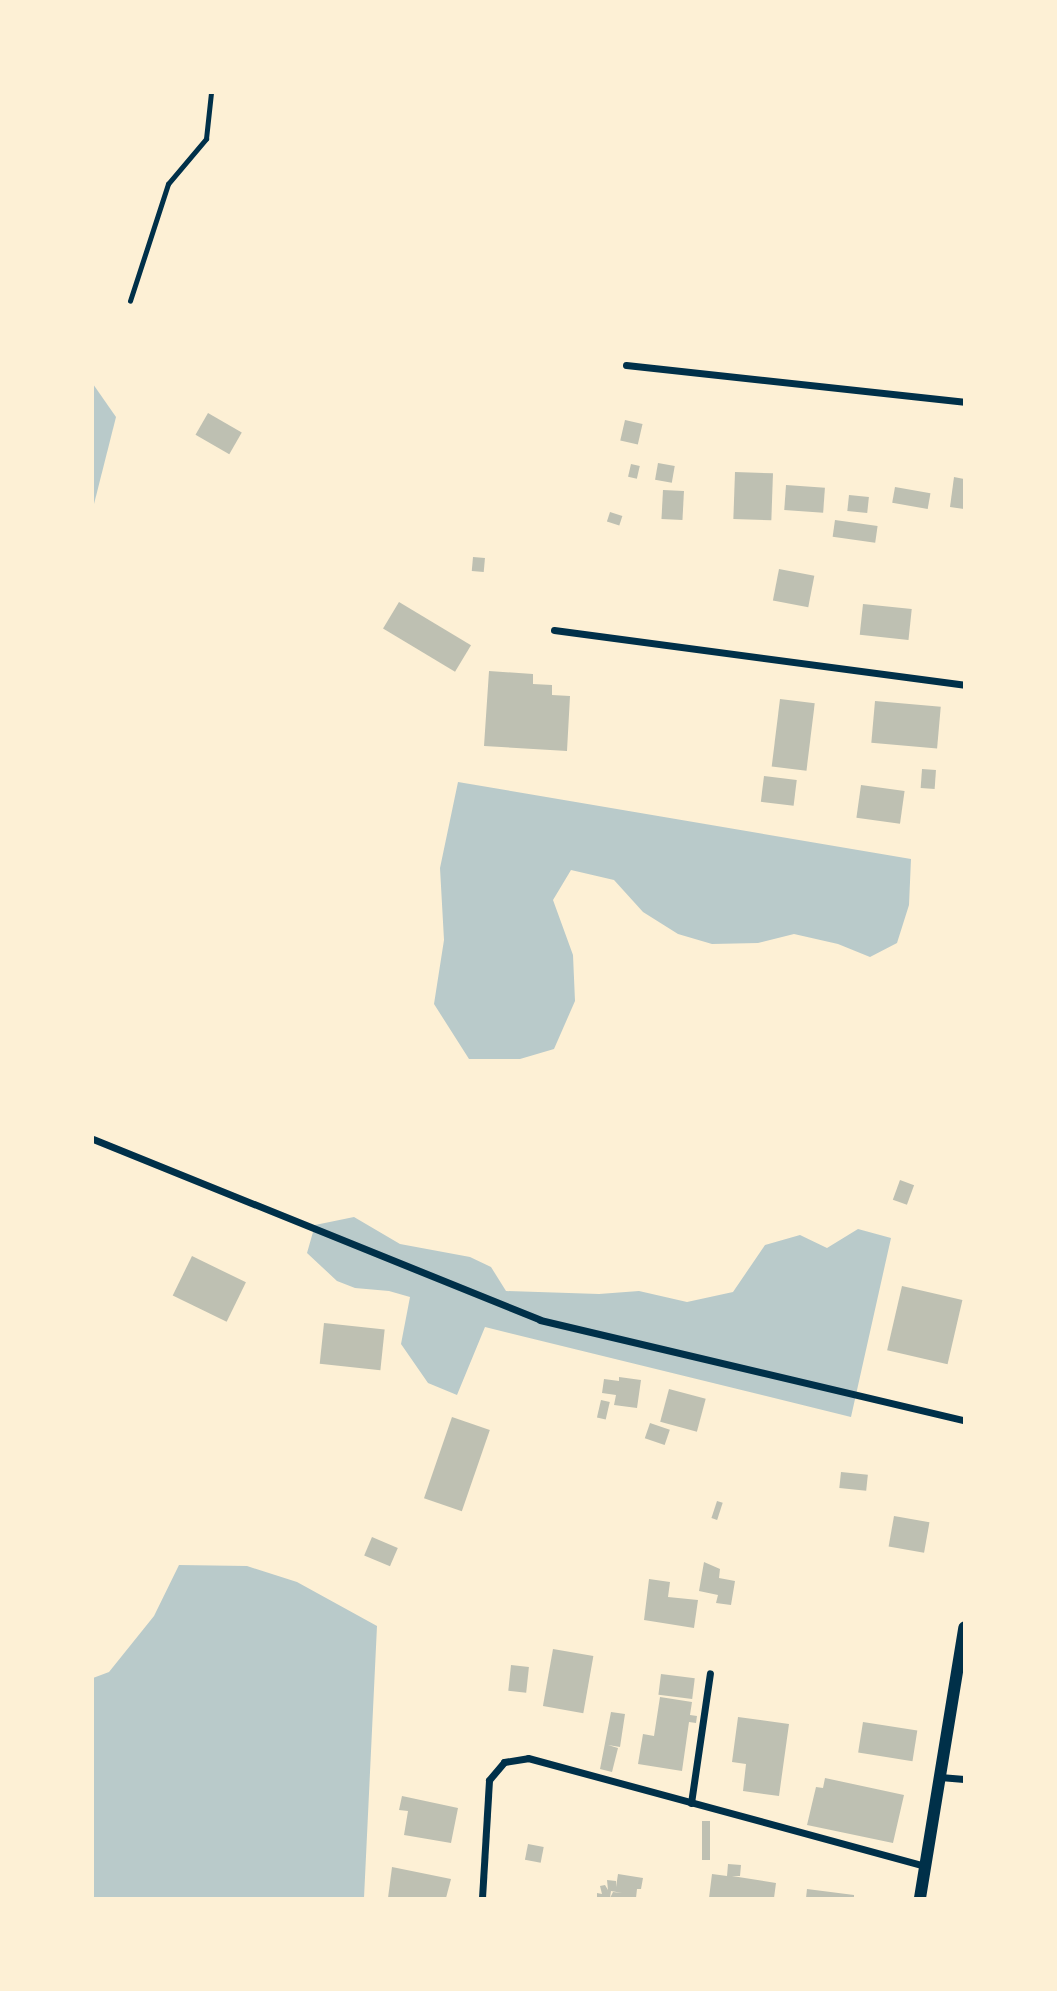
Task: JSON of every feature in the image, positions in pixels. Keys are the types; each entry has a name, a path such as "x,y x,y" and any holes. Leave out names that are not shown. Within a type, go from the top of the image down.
{"street":[{"path":"626,365 964,402"},
{"path":"554,630 964,685"},
{"path":"93,1139 540,1320 964,1420"},
{"path":"920,1898 964,1628"},
{"path":"691,1803 710,1673"},
{"path":"482,1898 489,1780 504,1762 528,1758 925,1866"},
{"path":"940,1777 964,1779"}],"path":[{"path":"130,301 168,184 206,139 211,93"}],"shaded area":[{"path":"93,384 116,417 93,508"},
{"path":"458,782 911,859 909,905 897,943 870,957 838,944 794,934 758,943 712,944 678,934 643,912 614,880 571,870 553,900 573,955 575,1001 554,1049 520,1059 469,1059 434,1004 444,940 440,868"},
{"path":"354,1217 400,1244 470,1257 491,1267 506,1291 599,1294 639,1291 687,1302 733,1292 765,1245 800,1235 827,1248 858,1229 891,1238 851,1417 485,1327 457,1395 428,1383 401,1344 410,1297 389,1291 355,1288 337,1281 307,1253 315,1225"},
{"path":"179,1565 247,1566 297,1582 377,1626 364,1898 93,1898 93,1678 109,1672 154,1616"}],"building":[{"path":"208,413 242,432 229,454 196,435"},
{"path":"625,420 643,424 638,445 620,440"},
{"path":"658,463 675,466 672,483 655,480"},
{"path":"631,464 640,466 637,479 628,477"},
{"path":"735,472 773,473 771,520 733,519"},
{"path":"954,477 964,479 964,509 950,507"},
{"path":"786,485 825,488 823,513 784,510"},
{"path":"895,487 930,493 928,509 892,503"},
{"path":"663,490 684,491 682,520 661,519"},
{"path":"849,495 869,497 867,513 847,511"},
{"path":"610,512 622,516 619,526 607,522"},
{"path":"835,520 878,526 875,543 833,537"},
{"path":"473,557 485,558 484,572 472,571"},
{"path":"779,569 814,576 808,607 773,600"},
{"path":"399,602 471,645 455,672 383,629"},
{"path":"863,604 912,609 908,640 860,635"},
{"path":"489,671 533,674 533,684 552,685 552,695 570,696 567,751 484,746"},
{"path":"780,699 815,703 806,771 772,766"},
{"path":"875,701 941,707 937,749 871,743"},
{"path":"922,769 936,770 935,789 921,788"},
{"path":"764,776 797,780 794,806 761,802"},
{"path":"861,785 905,791 900,824 856,818"},
{"path":"900,1180 914,1185 907,1205 893,1200"},
{"path":"192,1256 246,1282 227,1322 173,1296"},
{"path":"902,1286 962,1300 948,1364 887,1350"},
{"path":"324,1323 385,1329 380,1370 320,1364"},
{"path":"619,1377 641,1380 637,1408 614,1405 616,1395 602,1393 604,1379 619,1381"},
{"path":"669,1389 706,1399 697,1432 660,1422"},
{"path":"601,1400 610,1402 606,1420 597,1418"},
{"path":"452,1417 490,1430 462,1511 424,1498"},
{"path":"650,1423 670,1430 665,1445 645,1438"},
{"path":"841,1472 868,1475 866,1491 839,1488"},
{"path":"717,1501 723,1503 717,1520 711,1518"},
{"path":"894,1516 929,1522 924,1553 889,1547"},
{"path":"372,1537 398,1548 390,1566 364,1555"},
{"path":"704,1562 720,1569 719,1578 735,1581 731,1605 716,1603 718,1595 699,1591"},
{"path":"649,1579 670,1582 668,1597 698,1600 694,1628 644,1620"},
{"path":"553,1649 593,1656 583,1713 543,1706"},
{"path":"511,1665 529,1667 526,1693 508,1691"},
{"path":"661,1674 695,1678 692,1699 658,1695"},
{"path":"660,1697 692,1702 690,1715 697,1716 696,1723 689,1722 682,1771 638,1764 643,1734 654,1736"},
{"path":"611,1712 625,1714 620,1747 608,1745 618,1748 612,1772 600,1769"},
{"path":"738,1717 789,1724 779,1796 743,1791 746,1764 732,1762"},
{"path":"863,1722 917,1731 912,1761 858,1753"},
{"path":"825,1778 904,1795 893,1843 807,1825 816,1787 823,1788"},
{"path":"402,1796 458,1808 451,1843 404,1835 408,1811 399,1810"},
{"path":"702,1821 710,1821 710,1860 702,1860"},
{"path":"528,1844 544,1847 541,1863 525,1860"},
{"path":"728,1864 741,1865 740,1876 732,1876 776,1883 774,1898 709,1898 712,1874 727,1876"},
{"path":"392,1867 451,1879 446,1898 388,1898"},
{"path":"618,1874 643,1878 636,1898 597,1898 597,1893 602,1894 600,1886 605,1885 608,1890 607,1880 616,1881 616,1887"},
{"path":"807,1889 854,1895 854,1898 806,1898"}]}
